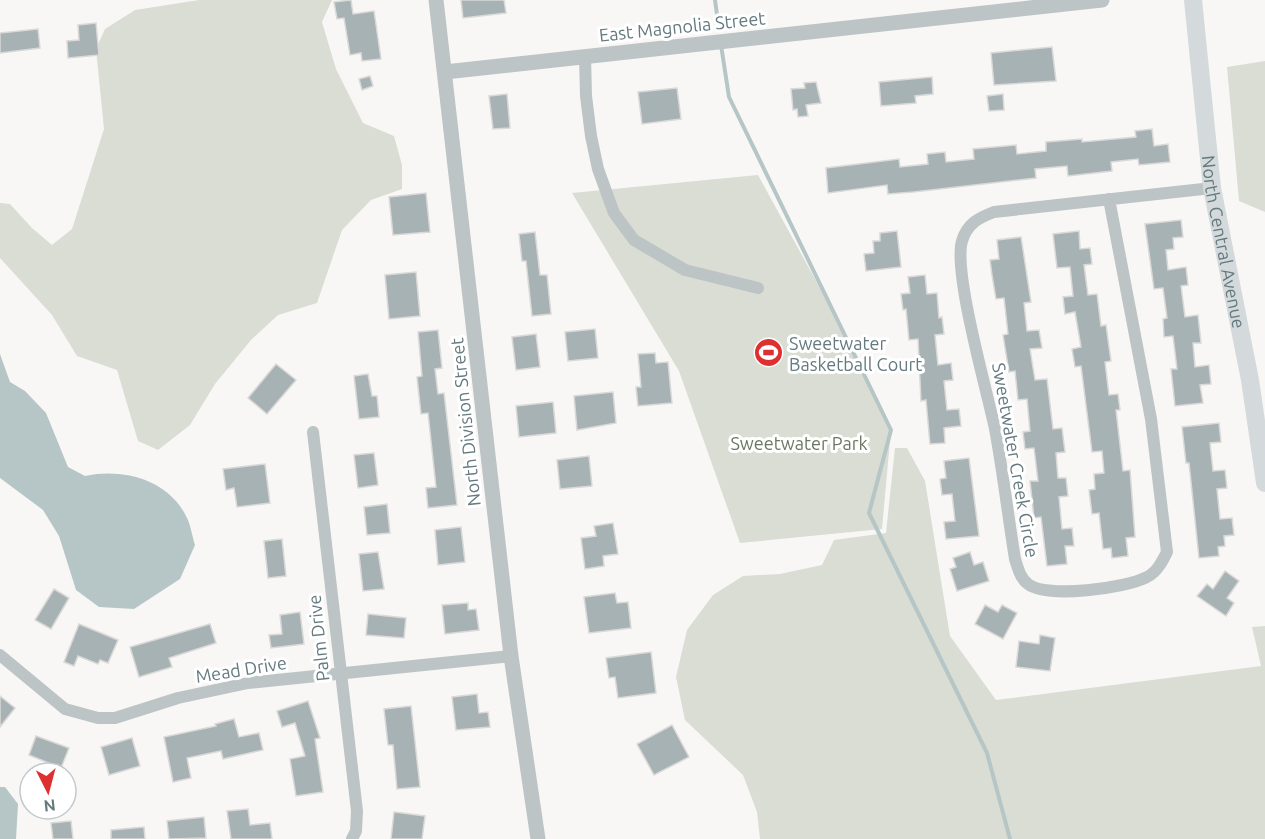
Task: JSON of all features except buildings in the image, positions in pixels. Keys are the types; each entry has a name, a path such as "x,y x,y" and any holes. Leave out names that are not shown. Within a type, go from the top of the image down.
{"main road":[{"name":"North Central Avenue","path":"1193,0 1212,188 1250,380 1265,483"}],"street":[{"name":"North Division Street","path":"436,0 512,656 538,839"},
{"name":"East Magnolia Street","path":"445,72 1102,0"},
{"path":"585,56 586,96 598,170 614,213 634,240 685,270 758,288"},
{"name":"Sweetwater Creek Circle","path":"1109,199 1150,418 1167,552 1159,566 1149,576 1133,583 1042,591 1028,584 1019,574 1015,559 995,430 962,276 962,242 968,227 979,217 994,212 1109,199 1212,188"},
{"name":"Palm Drive","path":"313,432 357,811 356,831 352,839"},
{"name":"Mead Drive","path":"0,655 65,709 98,718 115,718 178,698 248,683 512,656"}],"green space":[{"path":"199,0 332,0 322,22 336,69 363,123 394,136 402,165 402,189 371,200 342,230 317,303 278,315 251,340 215,384 190,425 158,450 138,441 117,370 77,356 52,315 0,258 0,203 10,204 32,228 52,245 72,229 104,129 96,49 105,29 135,10"},
{"path":"1265,61 1265,212 1239,201 1227,67"},
{"name":"Sweetwater Park","path":"758,175 838,321 891,430 882,529 740,543 679,371 572,193"},
{"path":"895,448 907,448 925,481 950,636 996,700 1261,666 1252,627 1265,626 1265,839 760,839 757,812 743,775 685,720 676,677 687,630 713,595 743,576 780,574 822,565 834,540 886,533"}],"shaded area":[{"path":"0,354 10,382 25,391 46,413 68,467 85,476 114,474 143,479 157,485 179,505 188,521 195,545 180,579 134,609 99,607 76,590 59,536 43,510 0,478"},
{"path":"0,787 5,787 18,804 16,839 0,839"}],"waterway":[{"path":"715,0 718,22"},
{"path":"721,45 729,97 891,430 869,513 987,753 1010,839"}],"place":[{"name":"Sweetwater Basketball Court","path":"768,353"}]}
